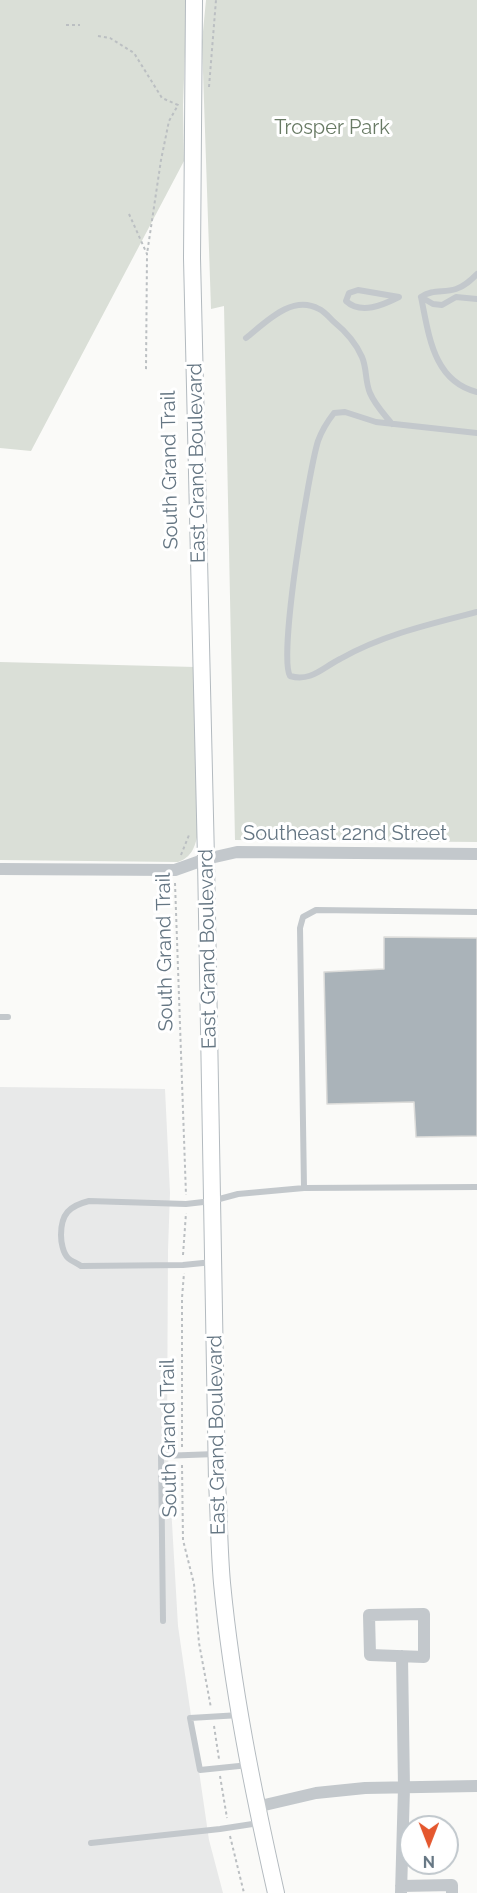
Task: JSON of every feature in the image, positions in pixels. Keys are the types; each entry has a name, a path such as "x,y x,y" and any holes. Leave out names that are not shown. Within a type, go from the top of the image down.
{"street":[{"name":"East Grand Boulevard","path":"194,0 186,105 192,258 217,1454 222,1581 231,1658 249,1765 276,1893"},
{"name":"Southeast 22nd Street","path":"0,868 175,870 206,859 237,852 477,854"},
{"path":"424,1614 424,1657 402,1656 369,1655 369,1615 424,1614"},
{"path":"402,1656 404,1788 401,1889 452,1886 452,1893"},
{"path":"258,1815 316,1793 365,1788 477,1786"}],"lane":[{"path":"421,297 429,292 458,289 477,274"},
{"path":"358,290 399,297 380,306 362,308 351,306 346,301 350,293 358,290"},
{"path":"421,297 433,304 442,305 456,297 477,299"},
{"path":"421,297 432,349 440,365 454,381 468,390 477,392"},
{"path":"246,338 277,313 289,307 304,303 319,309 338,324 354,343 362,358 370,393 392,424"},
{"path":"477,434 376,422 345,412 334,413 325,424 318,440 309,477 294,575 286,670 290,676 299,679 308,678 341,658 396,634 477,612"},
{"path":"304,1188 300,928 303,916 316,910 477,912"},
{"path":"0,1017 8,1017"},
{"path":"213,1262 183,1265 81,1266 67,1258 61,1243 61,1222 76,1204 89,1201 186,1204 212,1201 238,1194 304,1188 477,1187"},
{"path":"163,1621 161,1456 217,1454"},
{"path":"241,1715 190,1718 200,1770 249,1765"},
{"path":"91,1843 228,1827 258,1815"}],"path":[{"path":"209,88 216,0"},
{"path":"66,25 80,26"},
{"path":"98,36 110,38 134,53 162,98 186,105"},
{"path":"178,115 186,105"},
{"path":"146,370 147,254 169,121 186,105"},
{"path":"129,214 147,254"},
{"name":"South Grand Trail","path":"190,832 175,870 186,1204 183,1242 183,1540 194,1584 199,1643 213,1718 228,1827 244,1893"}],"shaded area":[{"path":"0,1087 165,1089 170,1193 167,1437 178,1626 209,1840 223,1893 0,1893"}],"green space":[{"path":"0,0 187,0 183,105 184,161 31,451 0,448"},
{"name":"Trosper Park","path":"206,0 477,0 477,842 235,840 224,306 211,309 202,42"},
{"path":"0,662 195,667 198,833 194,847 187,857 178,862 0,860"}],"building":[{"path":"384,937 477,938 477,1136 416,1137 414,1102 327,1104 324,972 384,969"}]}
